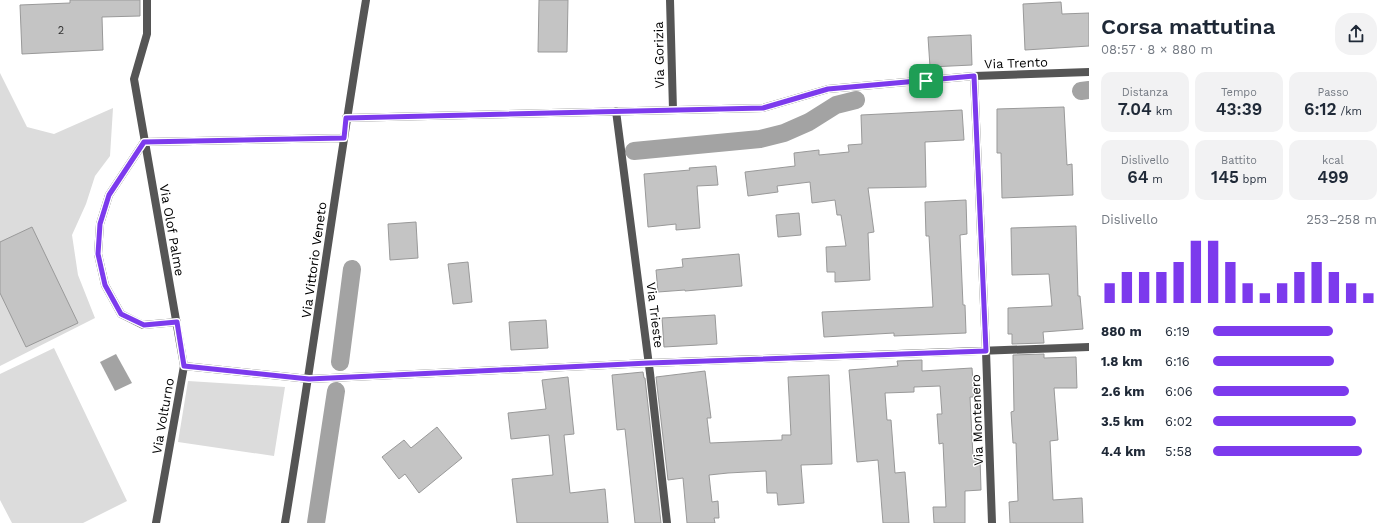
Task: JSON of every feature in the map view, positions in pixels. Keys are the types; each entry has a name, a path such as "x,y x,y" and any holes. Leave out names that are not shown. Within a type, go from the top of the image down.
{"street":[{"name":"Via Olof Palme","path":"147,0 147,34 134,79 184,366"},
{"name":"Via Vittorio Veneto","path":"286,523 309,379 346,118 366,0"},
{"name":"Via Gorizia","path":"670,0 673,110"},
{"name":"Via Trento","path":"346,118 763,108 828,89 974,76 1089,72"},
{"name":"Via Montenero","path":"974,76 992,523"},
{"name":"Via Trieste","path":"616,111 649,363 667,523"},
{"path":"177,322 144,325 121,314 105,285 98,254 100,224 109,195 144,142 344,138"},
{"name":"Via Volturno","path":"156,523 184,366 309,379 649,363 1089,347"}],"shaded area":[{"path":"0,73 27,127 54,134 113,108 110,156 95,176 86,204 72,235 78,275 95,318 0,366"},
{"path":"54,348 127,501 83,523 12,523 0,500 0,374"},
{"path":"116,354 132,383 115,391 100,362"},
{"path":"188,381 285,387 274,456 178,442"}],"building":[{"path":"70,0 140,0 140,16 102,17 103,50 22,54 20,5 70,3"},
{"path":"539,0 568,0 567,52 538,52"},
{"path":"1061,2 1062,14 1089,13 1089,46 1025,50 1023,4"},
{"path":"971,35 972,65 930,67 928,37"},
{"path":"1064,107 1067,165 1072,164 1073,195 1002,198 1001,153 997,153 997,109"},
{"path":"962,110 964,140 925,142 926,187 868,188 874,232 868,233 870,280 835,282 835,272 827,272 826,247 846,246 841,215 837,215 835,200 812,203 810,182 777,186 778,192 748,196 745,172 795,166 794,153 819,150 819,155 849,152 848,145 862,144 861,115"},
{"path":"716,166 718,185 697,186 700,228 676,230 676,224 648,227 644,174"},
{"path":"966,200 967,234 960,235 963,305 965,305 966,333 894,336 894,333 824,337 822,312 933,307 929,236 926,236 925,202"},
{"path":"799,213 801,235 778,237 776,215"},
{"path":"416,222 418,258 390,260 388,224"},
{"path":"1076,226 1078,296 1080,296 1083,329 1043,332 1044,343 1012,344 1012,334 1008,334 1008,308 1052,306 1049,274 1012,275 1011,228"},
{"path":"32,227 78,323 26,347 0,293 0,242"},
{"path":"739,254 742,286 658,292 656,270 683,267 682,259"},
{"path":"468,262 472,302 453,304 448,264"},
{"path":"715,315 717,344 664,347 662,318"},
{"path":"546,320 548,348 511,350 509,322"},
{"path":"1044,354 1044,358 1076,357 1077,388 1054,388 1058,440 1050,441 1053,500 1082,498 1083,523 1010,523 1009,502 1018,501 1016,443 1013,443 1011,412 1014,411 1013,355"},
{"path":"922,360 922,371 972,368 974,397 970,397 973,457 980,457 981,490 965,491 965,523 934,523 933,507 946,507 943,443 939,444 937,414 942,414 940,386 914,387 914,392 885,393 887,420 891,420 895,473 905,472 909,523 883,523 878,460 857,462 849,370 898,366 897,361"},
{"path":"705,371 711,418 707,418 710,443 782,440 782,435 791,435 788,377 829,375 832,464 801,465 804,503 778,505 777,493 767,493 766,471 709,475 712,502 718,501 719,518 714,518 715,523 687,523 683,478 668,480 656,377"},
{"path":"643,372 645,378 661,523 635,523 625,429 617,430 612,375"},
{"path":"568,377 574,434 564,435 570,493 605,489 608,523 517,523 512,479 553,475 549,435 511,439 508,413 546,409 542,380"},
{"path":"437,427 462,458 419,493 405,474 399,479 382,457 404,440 411,448"}],"waterway":[{"path":"1081,91 1089,90"},
{"path":"634,151 760,139 784,133 809,122 836,105 856,100"},
{"path":"340,362 352,269"},
{"path":"316,523 336,391"}],"route":[{"path":"974,76 986,351 649,363 309,379 184,366 177,322 144,325 121,314 105,285 98,254 100,224 109,195 144,142 344,138 346,118 763,108 828,89 926,81 974,76"}]}
